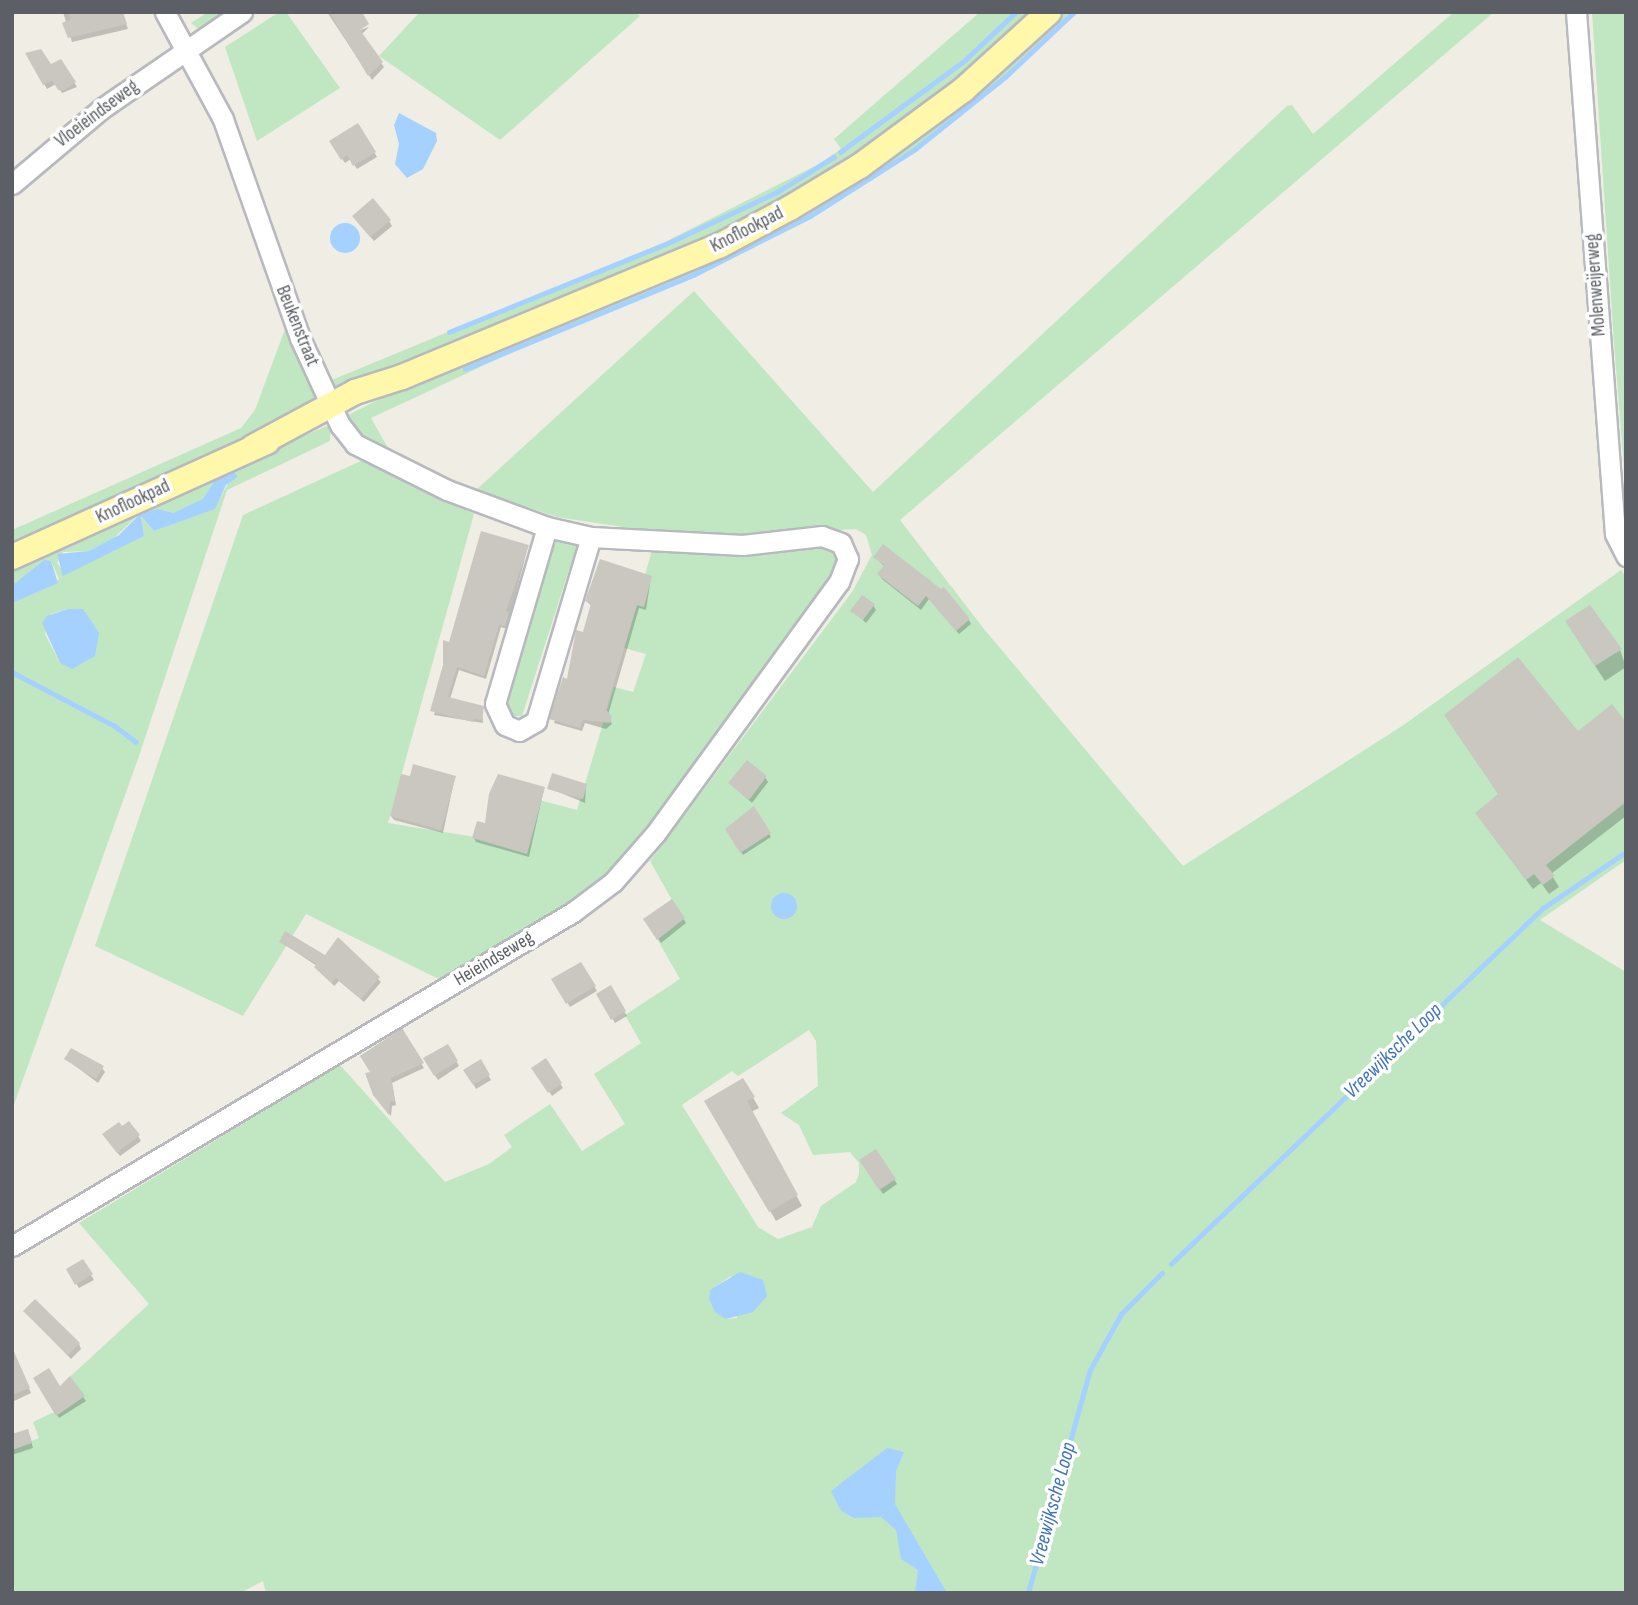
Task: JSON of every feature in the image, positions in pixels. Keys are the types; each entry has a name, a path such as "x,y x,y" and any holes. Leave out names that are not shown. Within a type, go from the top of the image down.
{"main road":[{"name":"Knoflookpad","path":"12,557 402,377 719,246 860,166 963,90 1049,12"}],"street":[{"name":"Beukenstraat","path":"165,12 223,119 289,312 333,410 355,444 407,472 547,527 591,537 743,545 822,536 841,543"},
{"name":"Vloeieindseweg","path":"12,184 49,150 185,48 242,12"},
{"name":"Molenweijerweg","path":"1576,12 1615,534 1626,556"},
{"path":"547,527 495,704 505,725 519,731 536,722 591,537"},
{"name":"Heieindseweg","path":"12,1246 573,912 613,882 655,834 839,582 848,559 841,543"}],"green space":[{"path":"208,12 243,12 200,30 191,23"},
{"path":"279,12 286,12 340,88 257,141 225,47"},
{"path":"420,12 635,12 640,16 500,140 379,56"},
{"path":"980,12 1035,12 972,70 817,182 648,267 521,314 334,397 327,382 665,242 817,165 841,149 834,139"},
{"path":"1060,12 1077,12 1007,79 917,151 811,219 694,277 551,334 371,418 393,457 366,443 346,416 426,376 708,258"},
{"path":"1454,12 1494,12 900,520 984,629 1183,866 1402,726 1621,570 1626,577 1626,860 1540,920 1626,972 1626,1593 266,1593 263,1581 240,1593 12,1593 12,1449 39,1438 33,1422 71,1404 61,1385 149,1304 79,1223 340,1065 445,1182 489,1164 512,1147 504,1135 550,1104 582,1151 625,1124 594,1074 641,1043 625,1015 680,979 652,930 681,916 650,861 852,592 872,555 866,535 856,529 696,538 557,517 476,490 694,291 873,492 1287,106 1292,105 1313,134","holes":["809,1030 816,1041 818,1086 781,1113 799,1125 813,1155 850,1152 859,1163 859,1174 856,1182 821,1206 812,1227 778,1239 758,1227 682,1105 732,1071 738,1076","731,1276 737,1318 726,1319 711,1289"]},
{"path":"1592,12 1626,12 1626,493 1614,343"},
{"path":"288,321 323,401 12,548 12,530 241,428 255,410"},
{"path":"331,424 330,441 227,490 139,756 12,1110 12,603 59,579 51,561 38,565 31,576 12,586 12,567","holes":["229,482 214,509 154,531 141,516 144,536 61,568 57,563 63,552 89,551 113,539 139,514 173,513 203,500 212,485","68,609 83,609 60,663 45,634 51,614"]},
{"path":"365,459 474,514 388,823 500,841 532,798 577,810 614,687 633,692 646,654 624,648 653,547 826,547 834,550 841,566 611,881 445,982 306,914 243,1016 95,946 243,515"},
{"path":"553,533 578,537 577,545 522,716 500,716"}],"water":[{"path":"399,113 436,133 437,141 423,169 407,178 395,164 399,144 394,125"},
{"path":"345,223 356,227 360,238 356,249 345,253 334,249 330,238 334,227"},
{"path":"233,471 238,477 226,485 215,509 154,531 141,516 144,536 63,576 57,554 89,551 119,535 140,514 158,509 173,513 203,499 215,480"},
{"path":"44,560 51,561 58,583 12,603 12,586"},
{"path":"68,609 83,609 99,633 95,656 72,669 60,663 42,623 47,616"},
{"path":"784,893 793,897 797,906 793,915 784,919 775,915 771,906 775,897"},
{"path":"740,1272 763,1280 767,1296 753,1312 726,1319 715,1312 709,1299 711,1289"},
{"path":"887,1448 904,1452 896,1471 895,1504 947,1593 915,1593 918,1570 901,1559 896,1530 881,1517 854,1518 841,1511 831,1491"}],"building":[{"path":"69,12 123,12 127,24 68,38 62,23 71,19"},
{"path":"329,12 362,12 369,24 360,30 383,62 368,76"},
{"path":"41,49 51,64 61,59 76,82 64,90 58,90 52,80 43,85 25,53"},
{"path":"358,123 376,152 353,166 347,155 341,160 329,141"},
{"path":"373,198 391,220 370,237 352,216"},
{"path":"481,531 529,545 506,611 509,612 505,626 499,625 484,676 457,667 448,697 484,706 482,720 474,719 473,722 430,711 443,665 443,640 449,642"},
{"path":"883,544 941,589 944,587 970,619 956,631 926,596 918,606 877,574 884,565 873,557"},
{"path":"600,559 652,576 644,607 637,605 606,710 612,716 610,723 583,720 580,728 549,719 563,677 567,679 576,630 583,632 591,603 585,601"},
{"path":"862,595 875,604 863,620 850,611"},
{"path":"1590,605 1622,649 1595,666 1565,621"},
{"path":"1518,657 1578,731 1612,704 1626,722 1626,802 1546,865 1555,876 1543,885 1534,874 1526,880 1475,813 1498,794 1444,715"},
{"path":"747,760 767,776 749,800 728,783"},
{"path":"413,764 456,776 441,830 390,816 401,774 410,776"},
{"path":"552,773 587,784 583,799 547,789"},
{"path":"498,774 545,787 527,854 472,838 477,821 485,823 489,794"},
{"path":"754,806 771,833 740,853 725,829"},
{"path":"672,899 685,918 657,940 643,919"},
{"path":"285,931 325,955 338,937 380,977 361,999 336,978 331,983 314,967 317,964 279,942"},
{"path":"581,962 596,986 566,1004 551,979"},
{"path":"611,985 626,1011 611,1020 596,994"},
{"path":"402,1028 424,1063 391,1078 395,1101 390,1102 389,1115 373,1095 365,1073 370,1072 360,1056"},
{"path":"448,1044 458,1061 434,1076 423,1058"},
{"path":"71,1048 104,1066 96,1079 64,1059"},
{"path":"546,1058 562,1083 548,1093 531,1068"},
{"path":"481,1059 490,1075 473,1085 463,1070"},
{"path":"743,1078 755,1097 747,1101 798,1195 769,1212 704,1101"},
{"path":"129,1121 140,1135 117,1153 102,1134 119,1122 122,1126"},
{"path":"876,1149 896,1179 879,1190 859,1160"},
{"path":"83,1259 93,1274 75,1285 66,1269"},
{"path":"35,1299 80,1343 68,1355 23,1311"},
{"path":"12,1347 30,1388 12,1395"},
{"path":"49,1368 60,1386 70,1376 85,1396 56,1416 33,1378"},
{"path":"28,1429 32,1443 12,1450 12,1434"}],"waterway":[{"path":"840,152 964,61 1016,12"},
{"path":"465,369 693,275 810,216 915,149 1005,77 1074,12"},
{"path":"449,332 666,244 777,192 834,157"},
{"path":"12,672 115,726 136,742"},
{"name":"Vreewijksche Loop","path":"1171,1264 1543,908 1626,852"},
{"name":"Vreewijksche Loop","path":"1028,1593 1090,1370 1121,1314 1162,1273"}]}
